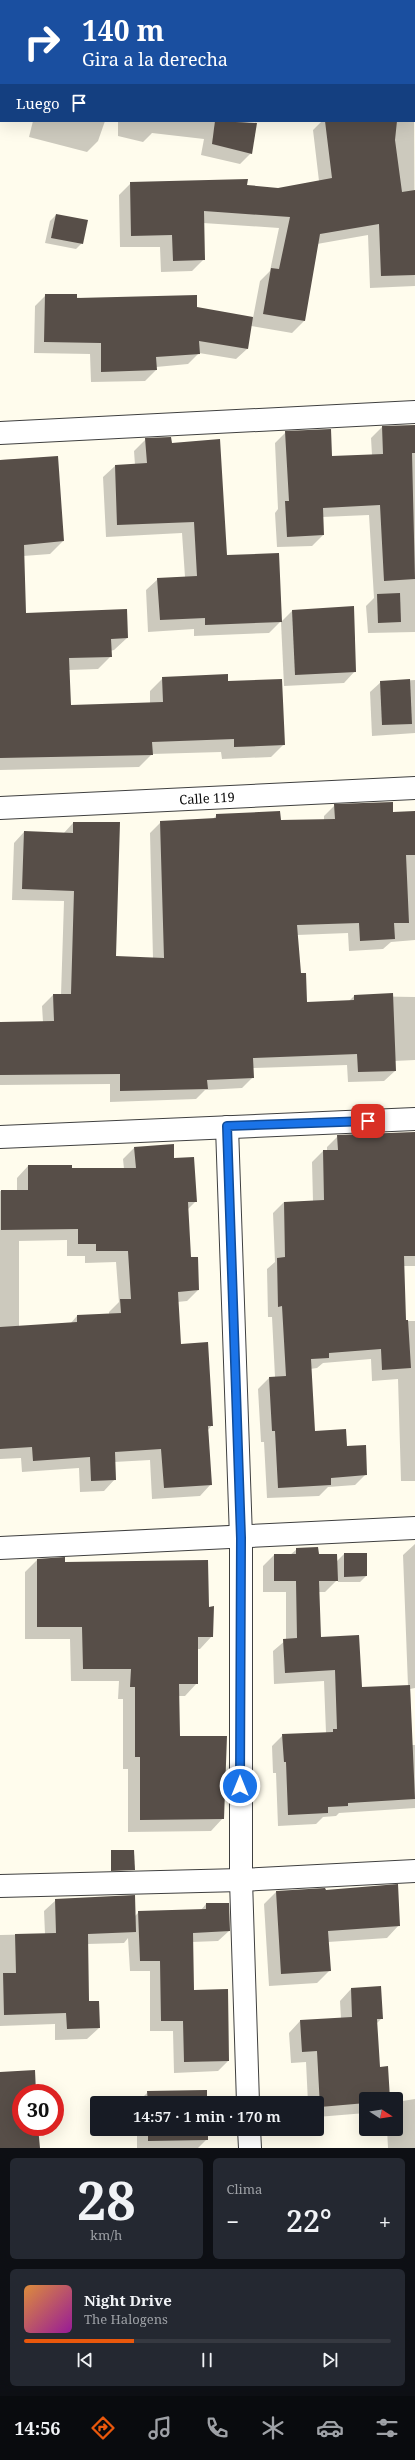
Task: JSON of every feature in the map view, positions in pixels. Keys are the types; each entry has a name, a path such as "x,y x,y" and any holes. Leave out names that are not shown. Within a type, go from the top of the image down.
{"street":[{"path":"0,433 415,412"},
{"name":"Calle 119","path":"0,808 415,788"},
{"path":"0,1137 227,1126 415,1120"},
{"path":"227,1126 241,1538 240,1880 248,2096"},
{"path":"0,1548 241,1538 415,1528"},
{"path":"0,1886 240,1880 415,1870"},
{"path":"249,2136 250,2148"}],"building":[{"path":"215,122 257,123 252,154 212,144"},
{"path":"325,122 397,122 395,140 402,192 415,190 415,275 381,276 379,224 320,234 305,321 263,314 271,268 279,269 290,217 204,211 205,260 173,261 172,235 131,236 130,182 248,179 247,185 278,188 332,178"},
{"path":"56,214 88,220 83,244 51,238"},
{"path":"45,294 77,294 77,298 197,295 197,307 253,317 248,349 199,341 200,354 156,357 157,370 101,372 101,343 44,342"},
{"path":"415,425 415,453 412,453 415,579 384,581 380,505 323,508 324,535 287,537 285,501 289,501 285,431 331,429 332,456 383,454 382,426"},
{"path":"171,437 172,443 220,439 227,555 279,553 282,622 205,625 205,618 160,620 157,578 197,576 194,522 117,525 115,465 147,463 145,438"},
{"path":"58,456 64,541 24,545 26,613 127,609 128,638 111,639 112,657 69,658 71,705 163,702 162,677 228,674 228,681 282,679 285,745 234,747 234,739 152,742 153,755 0,758 0,460"},
{"path":"400,593 401,622 378,623 377,594"},
{"path":"354,606 356,672 295,675 292,610"},
{"path":"410,679 412,724 382,725 380,681"},
{"path":"393,802 393,812 415,811 415,855 406,855 409,923 394,923 395,939 360,941 359,923 297,925 301,973 306,973 307,1002 354,1000 354,995 393,993 396,1071 358,1072 357,1054 253,1058 254,1078 207,1080 208,1089 120,1091 120,1074 0,1075 0,1022 54,1021 53,994 71,994 74,891 22,889 24,831 73,833 73,822 120,822 116,956 164,958 160,821 216,818 216,814 280,811 281,820 335,819 334,804"},
{"path":"415,1132 415,1256 404,1256 406,1320 408,1320 411,1368 382,1370 381,1349 329,1353 329,1358 311,1359 315,1431 346,1429 347,1446 366,1445 367,1475 331,1478 331,1485 278,1488 275,1431 272,1431 269,1377 286,1376 282,1306 278,1307 277,1258 285,1257 284,1202 324,1200 323,1150 338,1150 337,1135"},
{"path":"174,1144 174,1158 194,1157 197,1202 188,1202 191,1257 198,1257 199,1290 178,1292 181,1344 208,1342 213,1426 208,1426 212,1485 164,1488 161,1449 115,1452 116,1480 91,1481 90,1457 33,1461 32,1447 0,1449 0,1327 77,1322 77,1315 121,1313 120,1299 131,1299 128,1251 96,1251 96,1244 78,1244 78,1229 1,1230 1,1190 28,1190 28,1165 72,1165 72,1168 136,1168 134,1147"},
{"path":"318,1547 319,1554 337,1554 338,1581 319,1581 321,1637 359,1635 362,1687 410,1685 415,1799 348,1803 348,1806 328,1807 328,1813 288,1815 286,1762 284,1762 282,1734 333,1732 333,1729 337,1729 335,1670 285,1673 283,1639 297,1638 296,1581 274,1581 274,1554 296,1554 296,1548"},
{"path":"344,1553 367,1553 367,1576 344,1577"},
{"path":"65,1557 65,1562 208,1560 209,1607 214,1606 213,1637 198,1637 198,1684 179,1684 180,1736 227,1736 224,1819 140,1820 140,1757 135,1757 135,1687 130,1687 131,1669 83,1669 82,1627 37,1627 37,1559"},
{"path":"111,1850 134,1850 135,1870 111,1871"},
{"path":"398,1884 400,1926 328,1931 331,1971 281,1974 276,1891 325,1888 326,1890"},
{"path":"135,1895 136,1932 88,1934 89,2001 99,2001 100,2028 67,2029 66,2013 4,2015 3,1973 16,1973 15,1934 56,1933 55,1899"},
{"path":"206,1903 229,1903 230,1931 193,1933 194,1990 228,1989 229,2061 184,2062 183,2021 161,2021 160,1961 140,1961 138,1911 206,1909"},
{"path":"381,1986 383,2019 377,2019 380,2067 388,2066 390,2092 359,2092 359,2104 324,2107 324,2096 319,2096 317,2051 302,2052 300,2020 352,2017 351,1988"},
{"path":"35,2070 36,2084 12,2084 12,2136 39,2136 40,2148 0,2148 0,2072"},
{"path":"207,2090 207,2096 147,2096 147,2091"},
{"path":"148,2136 208,2136 208,2140 148,2141"}],"route":[{"path":"240,1786 241,1538 227,1126 368,1121"}]}
